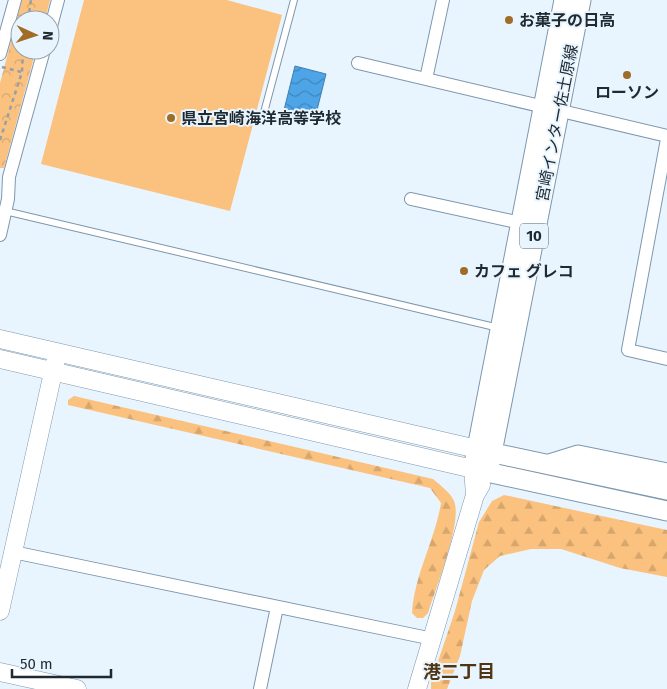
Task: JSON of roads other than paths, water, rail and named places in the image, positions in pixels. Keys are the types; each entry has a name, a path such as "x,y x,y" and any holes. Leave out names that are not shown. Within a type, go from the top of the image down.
{"main road":[{"name":"宮崎インター佐土原線","path":"480,471 551,109 564,0"},
{"name":"宮崎インター佐土原線","path":"485,451 500,328 520,223 581,0"},
{"path":"485,451 667,490"},
{"path":"548,464 578,455 667,473"},
{"path":"480,471 667,511"}],"street":[{"path":"0,54 15,0"},
{"path":"426,79 443,0"},
{"path":"0,235 8,199 9,177 41,60"},
{"path":"358,63 667,138 628,350 667,359"},
{"path":"412,198 520,223"},
{"path":"0,339 485,451"},
{"path":"0,611 57,351"},
{"path":"0,358 480,471 475,494 417,689"},
{"path":"13,552 433,639"},
{"path":"260,689 277,607"},
{"path":"0,672 77,689"}],"lane":[{"path":"262,120 294,0"},
{"path":"5,211 500,328"}],"water":[{"path":"295,66 326,74 314,122 283,114"}],"place":[{"name":"お菓子の日高","path":"509,20"},
{"name":"ローソン","path":"627,75"},
{"name":"県立宮崎海洋高等学校","path":"171,118"},
{"name":"カフェ グレコ","path":"464,271"}],"district":[{"name":"港二丁目","path":"459,672"}]}
